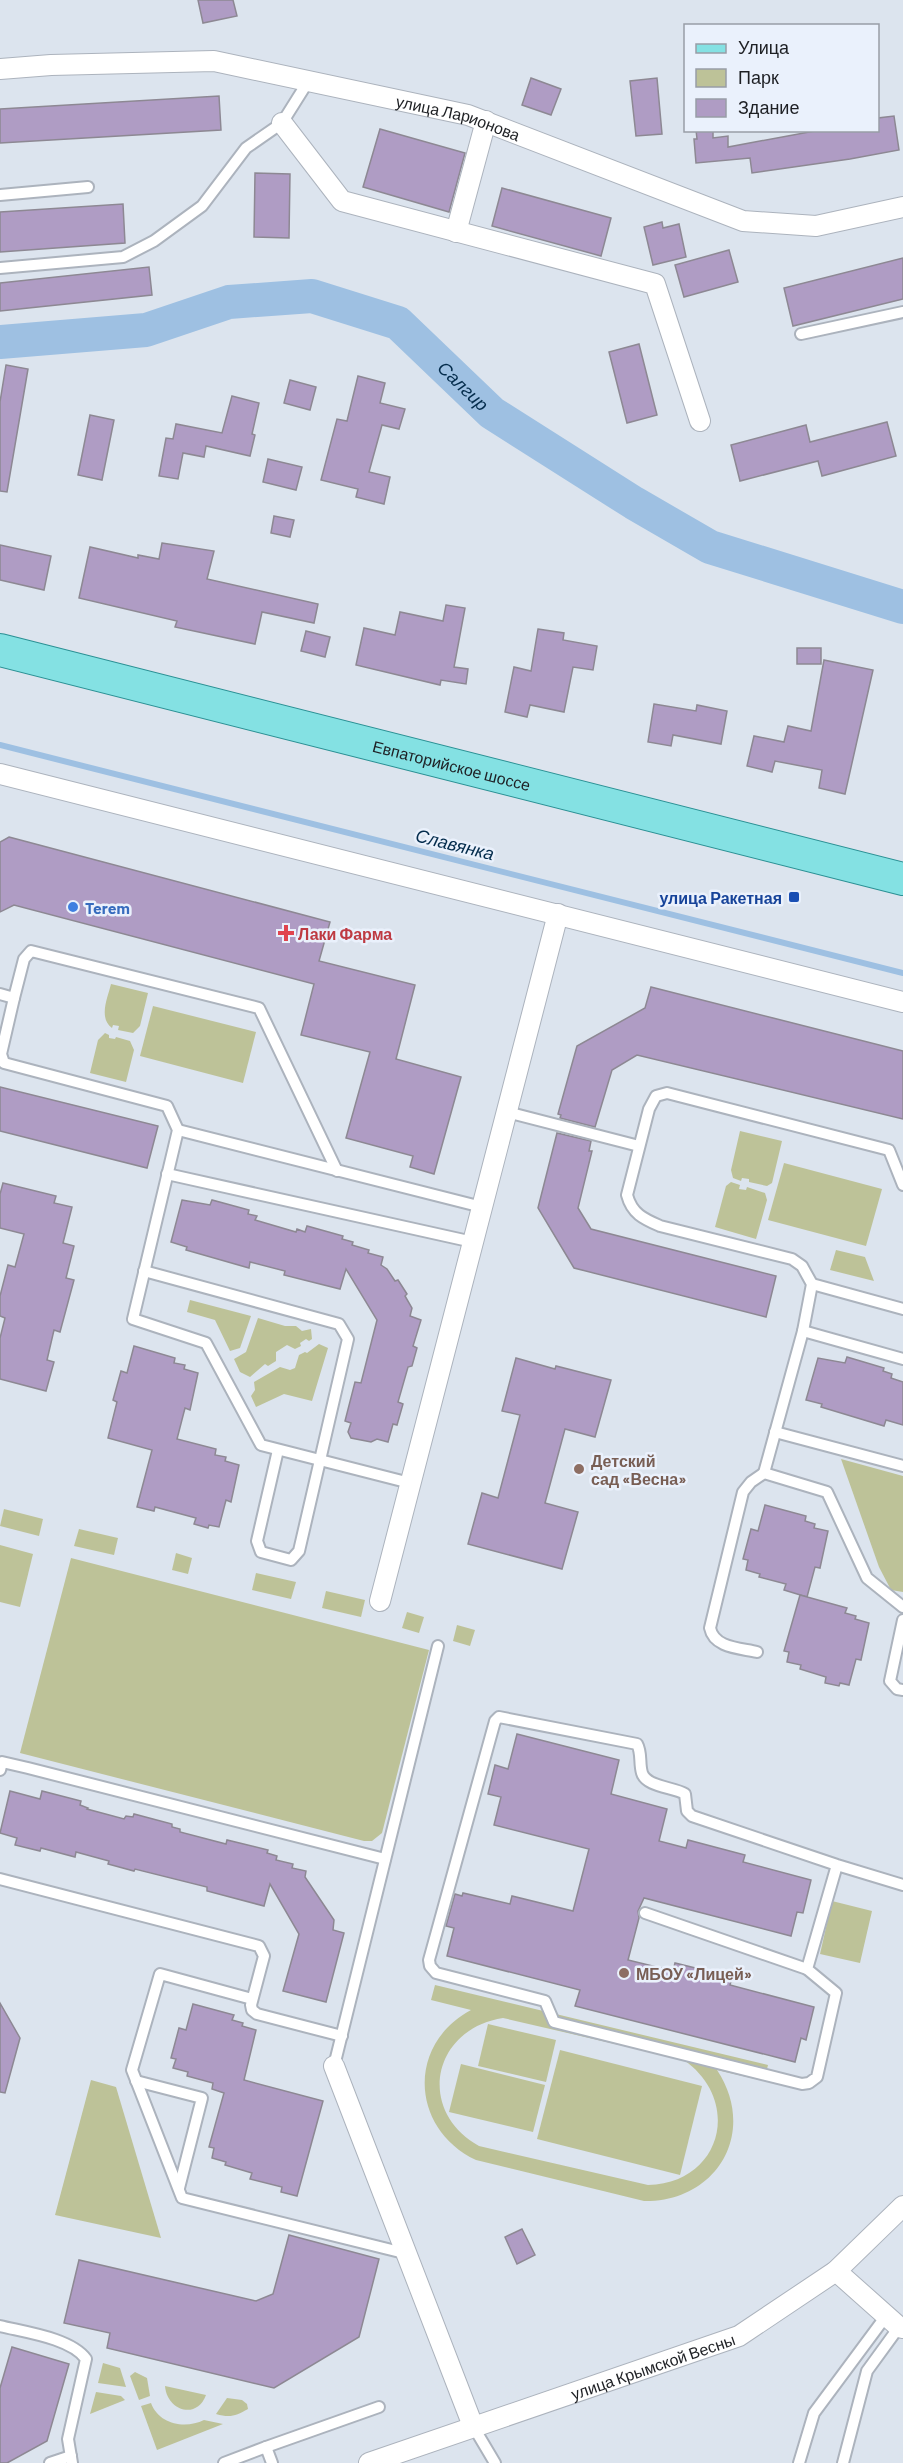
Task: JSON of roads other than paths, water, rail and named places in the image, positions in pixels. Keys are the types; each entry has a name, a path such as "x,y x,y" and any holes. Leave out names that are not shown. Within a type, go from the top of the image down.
{"main road":[{"name":"Евпаторийское шоссе","path":"0,650 903,879"}],"street":[{"name":"улица Ларионова","path":"0,69 51,65 214,61 468,115 743,222 816,226 903,207"},
{"path":"456,231 486,121"},
{"path":"282,123 342,201 655,284 700,421"},
{"path":"0,774 903,1002"},
{"path":"380,1601 558,914"},
{"path":"334,2066 473,2426"},
{"name":"улица Крымской Весны","path":"369,2463 739,2336 836,2271 903,2206"},
{"path":"836,2271 896,2324"}],"lane":[{"path":"0,267 123,257 154,241 202,206 246,148 282,123 310,80"},
{"path":"0,195 88,187"},
{"path":"801,334 903,312"},
{"path":"337,1171 259,1008 31,951 24,959 1,1054 4,1064 167,1106 178,1130 133,1319 207,1343 261,1445 410,1483"},
{"path":"0,994 14,998"},
{"path":"757,1653 717,1642 711,1635 710,1628 743,1492 751,1482 764,1473 803,1331 812,1284 802,1266 792,1259 660,1226 642,1218 630,1207 627,1196 649,1109 656,1096 667,1093 889,1150 903,1185"},
{"path":"507,1112 639,1146"},
{"path":"178,1130 482,1207"},
{"path":"167,1174 473,1242"},
{"path":"144,1271 339,1324 348,1339 299,1551 291,1560 261,1552 257,1541 278,1449"},
{"path":"812,1284 903,1309"},
{"path":"803,1331 903,1359"},
{"path":"775,1432 903,1466"},
{"path":"764,1473 827,1492 867,1578 903,1607"},
{"path":"903,1620 890,1681 897,1689 903,1690"},
{"path":"334,2066 438,1646"},
{"path":"645,1913 807,1969 836,1993 817,2077 809,2083 802,2084 554,2022 545,2001 436,1973 430,1966 429,1960 495,1721 499,1717 637,1744 644,1778 685,1794 687,1811 692,1816 903,1885"},
{"path":"0,1770 2,1762 28,1768 385,1859"},
{"path":"807,1969 837,1865"},
{"path":"0,1879 259,1946 264,1956 252,1999 252,2010 257,2014 342,2036"},
{"path":"252,1999 160,1974 132,2070 182,2198 408,2254"},
{"path":"136,2081 202,2098 178,2188"},
{"path":"799,2463 814,2413 896,2324"},
{"path":"843,2463 867,2371 896,2324"},
{"path":"0,2326 46,2337 76,2349 86,2359 68,2439 71,2459 50,2463"},
{"path":"224,2463 379,2407"},
{"path":"473,2426 495,2463"},
{"path":"266,2447 272,2463"}],"waterway":[{"name":"Салгир","path":"0,342 146,330 229,302 312,296 398,323 492,413 634,503 710,547 903,607"},
{"name":"Славянка","path":"0,745 903,973"}],"place":[{"name":"улица Ракетная","path":"794,897"},
{"name":"Terem","path":"73,907"},
{"name":"Лаки Фарма","path":"286,933"},
{"name":"Детский сад «Весна»","path":"579,1469"},
{"name":"МБОУ «Лицей»","path":"624,1973"}]}
